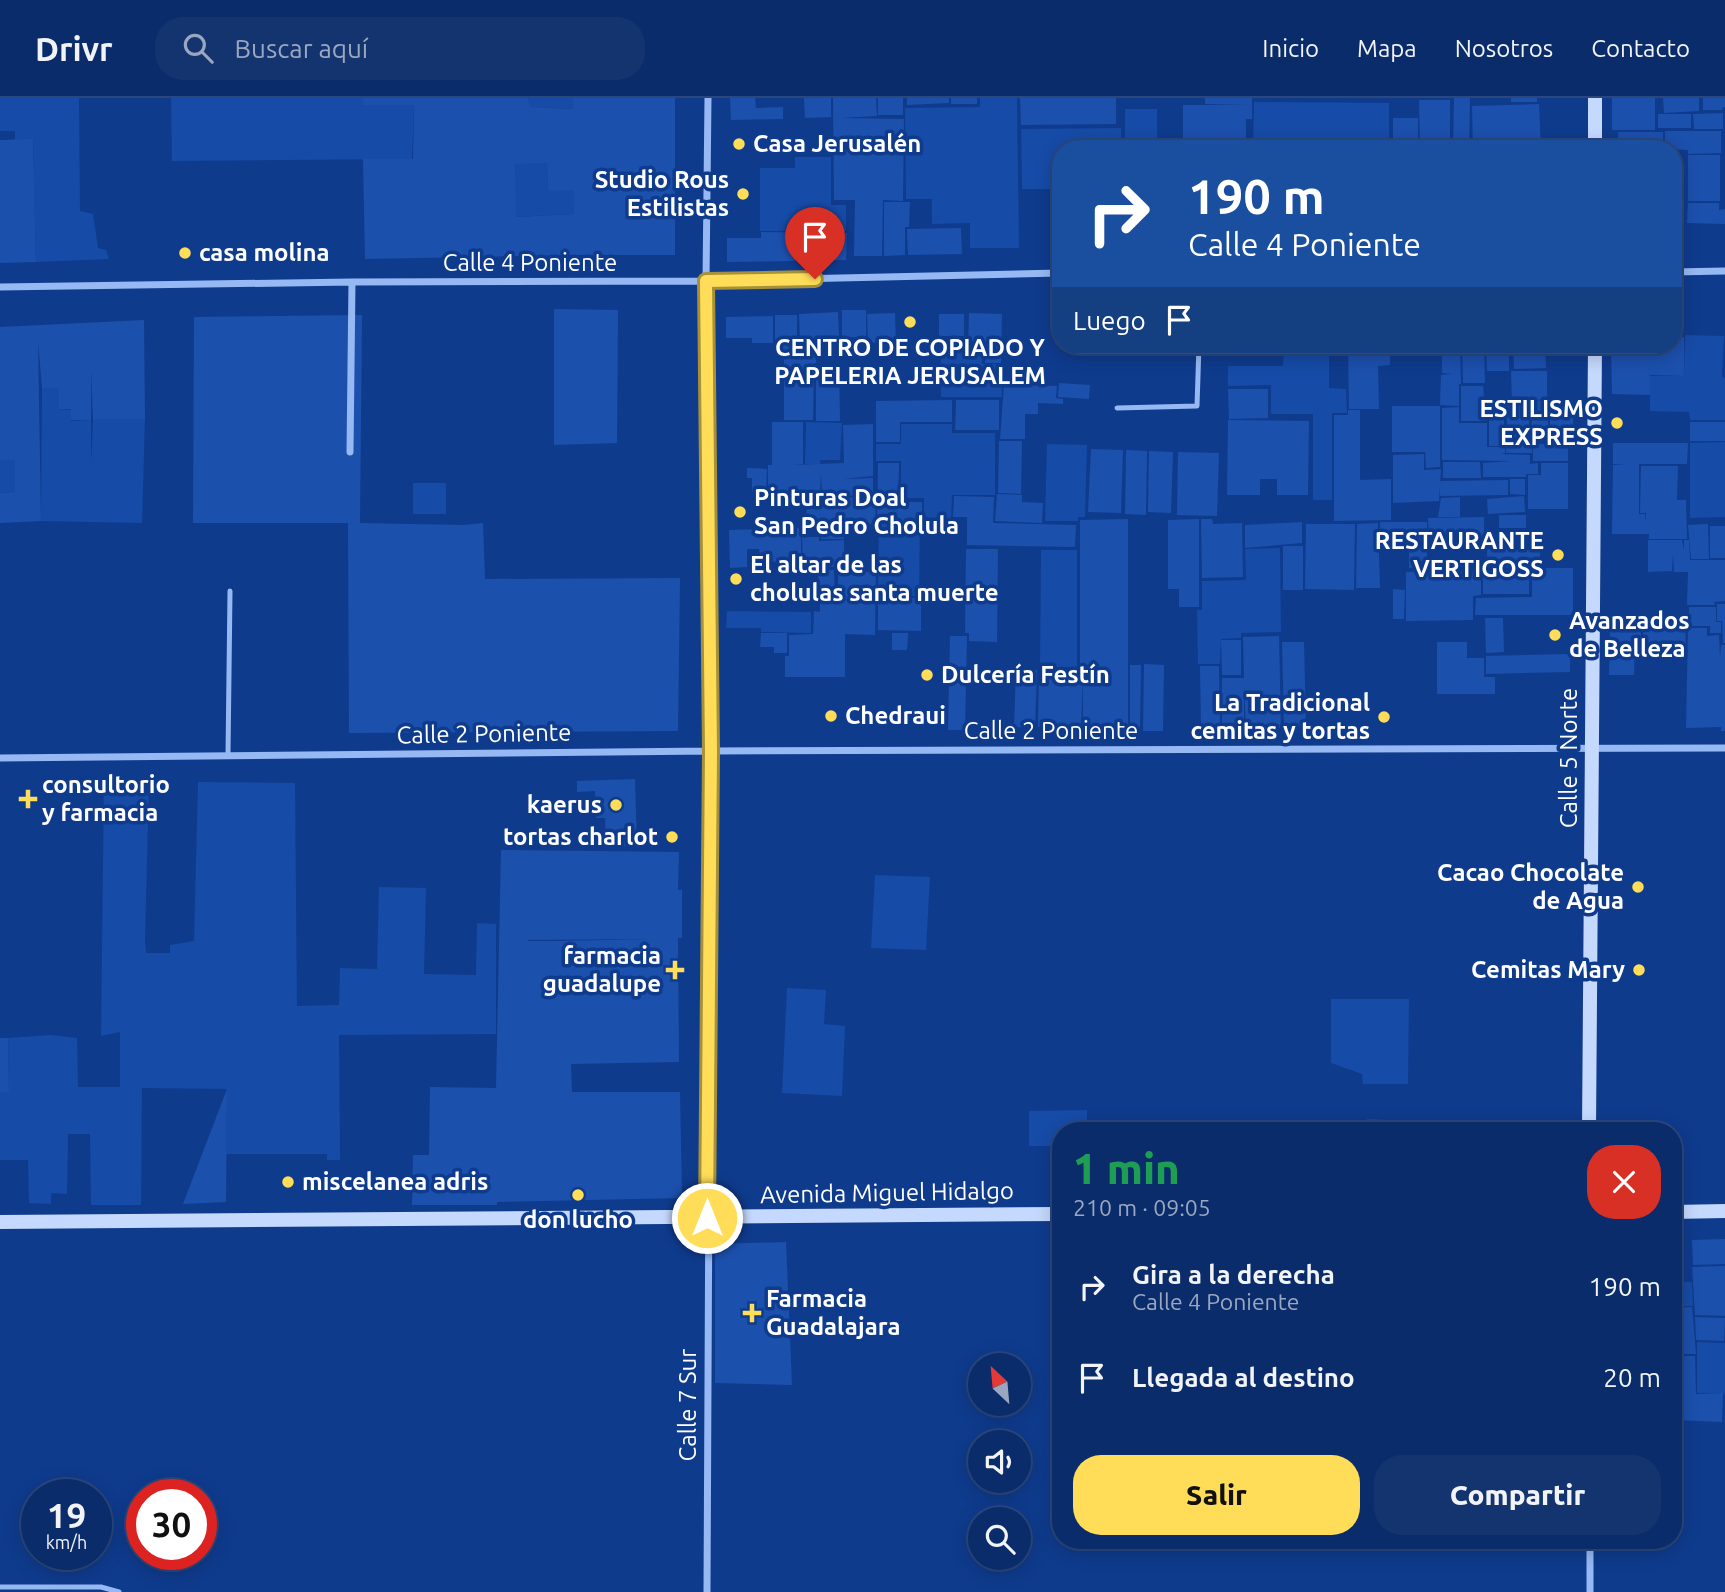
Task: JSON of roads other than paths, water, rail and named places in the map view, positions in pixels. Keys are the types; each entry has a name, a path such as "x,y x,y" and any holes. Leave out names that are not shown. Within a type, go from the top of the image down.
{"street":[{"name":"Calle 7 Sur","path":"706,1592 711,751 706,281 708,98"},
{"path":"1595,98 1595,140"},
{"path":"1682,271 1725,271"},
{"name":"Calle 4 Poniente","path":"0,287 706,281 1052,273"},
{"path":"350,453 352,282"},
{"name":"Calle 5 Norte","path":"1589,1122 1595,354"},
{"name":"Calle 2 Poniente","path":"0,758 711,751 1725,748"},
{"path":"1682,1212 1725,1211"},
{"name":"Avenida Miguel Hidalgo","path":"0,1222 1052,1214"},
{"path":"1590,1549 1590,1592"}],"lane":[{"path":"1116,408 1197,406 1199,354"},
{"path":"228,755 230,591"},
{"path":"0,1587 101,1587 120,1592"}],"place":[{"name":"Casa Jerusalén","path":"739,144"},
{"name":"Studio Rous Estilistas","path":"743,194"},
{"name":"casa molina","path":"185,253"},
{"name":"CENTRO DE COPIADO Y PAPELERIA JERUSALEM","path":"910,322"},
{"name":"ESTILISMO EXPRESS","path":"1617,423"},
{"name":"Pinturas Doal San Pedro Cholula","path":"740,512"},
{"name":"RESTAURANTE VERTIGOSS","path":"1558,555"},
{"name":"El altar de las cholulas santa muerte","path":"736,579"},
{"name":"Avanzados de Belleza","path":"1555,635"},
{"name":"Dulcería Festín","path":"927,675"},
{"name":"Chedraui","path":"831,716"},
{"name":"La Tradicional cemitas y tortas","path":"1384,717"},
{"name":"consultorio y farmacia","path":"28,799"},
{"name":"kaerus","path":"616,805"},
{"name":"tortas charlot","path":"672,837"},
{"name":"Cacao Chocolate de Agua","path":"1638,887"},
{"name":"farmacia guadalupe","path":"675,970"},
{"name":"Cemitas Mary","path":"1639,970"},
{"name":"miscelanea adris","path":"288,1182"},
{"name":"don lucho","path":"578,1195"},
{"name":"Farmacia Guadalajara","path":"752,1313"}]}
